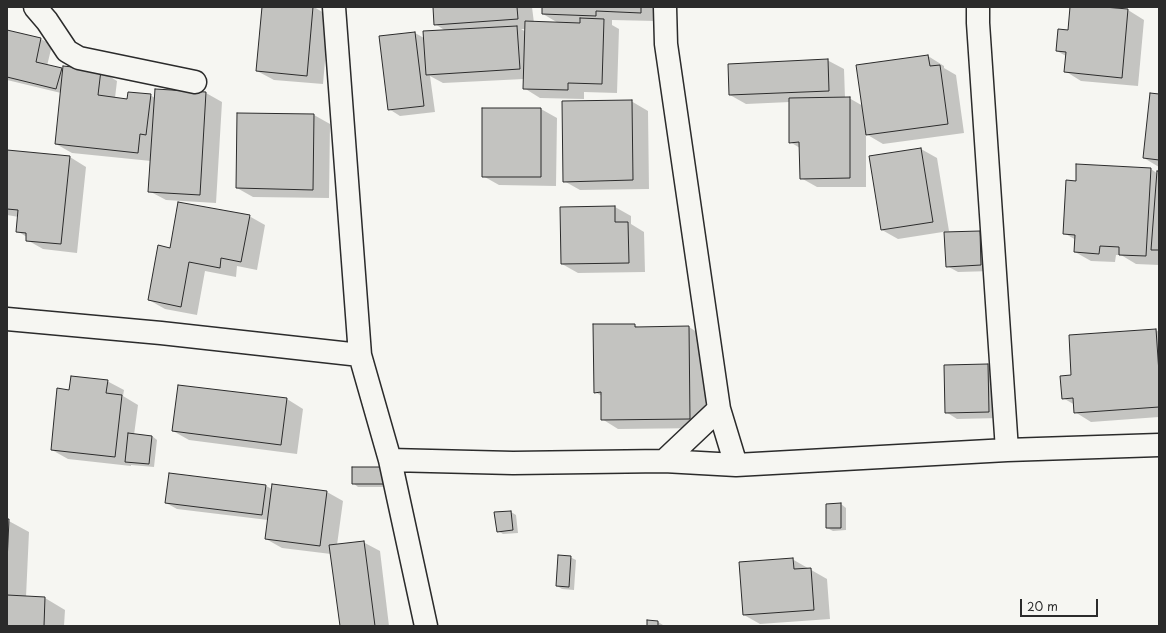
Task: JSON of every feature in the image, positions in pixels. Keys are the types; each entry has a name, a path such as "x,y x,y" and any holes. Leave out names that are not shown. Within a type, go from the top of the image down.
{"street":[{"path":"35,7 47,21 67,51 79,58 195,82"},
{"path":"334,7 360,355 390,460 426,626"},
{"path":"665,7 666,44 719,410 736,465"},
{"path":"978,7 1008,450"},
{"path":"7,319 161,333 360,355"},
{"path":"664,461 719,410"},
{"path":"390,460 512,464 664,461 736,465 1008,450 1159,445"}],"building":[{"path":"262,7 313,7 307,76 256,71"},
{"path":"433,7 517,7 518,19 434,25"},
{"path":"542,7 641,7 641,13 596,11 596,16 542,14"},
{"path":"1070,7 1128,9 1122,78 1064,72 1066,52 1056,51 1058,29 1068,30"},
{"path":"580,18 604,19 602,84 568,83 568,90 523,89 525,21 580,23"},
{"path":"517,26 520,69 426,75 423,31"},
{"path":"7,30 41,38 36,62 62,68 56,89 7,77"},
{"path":"415,32 424,106 388,110 379,36"},
{"path":"928,55 930,66 940,65 948,124 866,135 856,65"},
{"path":"828,59 829,91 729,95 728,64"},
{"path":"63,66 101,70 98,95 127,99 128,92 151,94 146,135 140,134 138,153 55,144"},
{"path":"155,89 206,92 200,195 148,192"},
{"path":"1150,93 1159,94 1159,160 1143,158"},
{"path":"850,97 850,178 800,179 799,142 789,143 789,98"},
{"path":"632,100 633,180 563,182 562,101"},
{"path":"482,108 541,108 541,177 482,177"},
{"path":"237,113 314,114 313,190 236,188"},
{"path":"921,148 933,222 881,230 869,156"},
{"path":"7,150 70,156 61,244 26,241 26,233 16,232 18,210 7,209"},
{"path":"1076,164 1151,168 1146,256 1119,255 1119,247 1100,246 1099,254 1074,252 1075,235 1063,234 1066,180 1076,181"},
{"path":"1157,171 1159,171 1159,250 1151,250"},
{"path":"178,202 250,215 241,262 221,258 220,268 189,262 181,307 148,300 158,245 170,248"},
{"path":"615,206 615,222 628,222 629,263 561,264 560,207"},
{"path":"980,231 981,265 946,267 944,232"},
{"path":"593,324 635,324 635,327 689,326 690,419 601,420 601,392 594,393"},
{"path":"1156,329 1159,373 1159,407 1074,413 1073,398 1062,399 1060,376 1071,375 1069,335"},
{"path":"988,364 989,412 945,413 944,365"},
{"path":"71,376 108,380 106,393 122,395 115,457 51,450 57,388 69,390"},
{"path":"178,385 287,398 281,445 172,431"},
{"path":"128,433 152,436 149,464 125,462"},
{"path":"352,467 389,467 389,484 352,484"},
{"path":"169,473 266,485 262,515 165,503"},
{"path":"272,484 327,491 320,546 265,539"},
{"path":"841,503 841,528 826,528 826,504"},
{"path":"511,511 513,530 497,532 494,512"},
{"path":"7,519 9,519 7,563"},
{"path":"364,541 375,626 340,626 329,545"},
{"path":"558,555 571,556 569,587 556,586"},
{"path":"793,558 794,569 811,568 814,610 743,615 739,562"},
{"path":"7,595 45,597 44,626 7,626"},
{"path":"647,620 658,621 658,626 647,626"}]}
